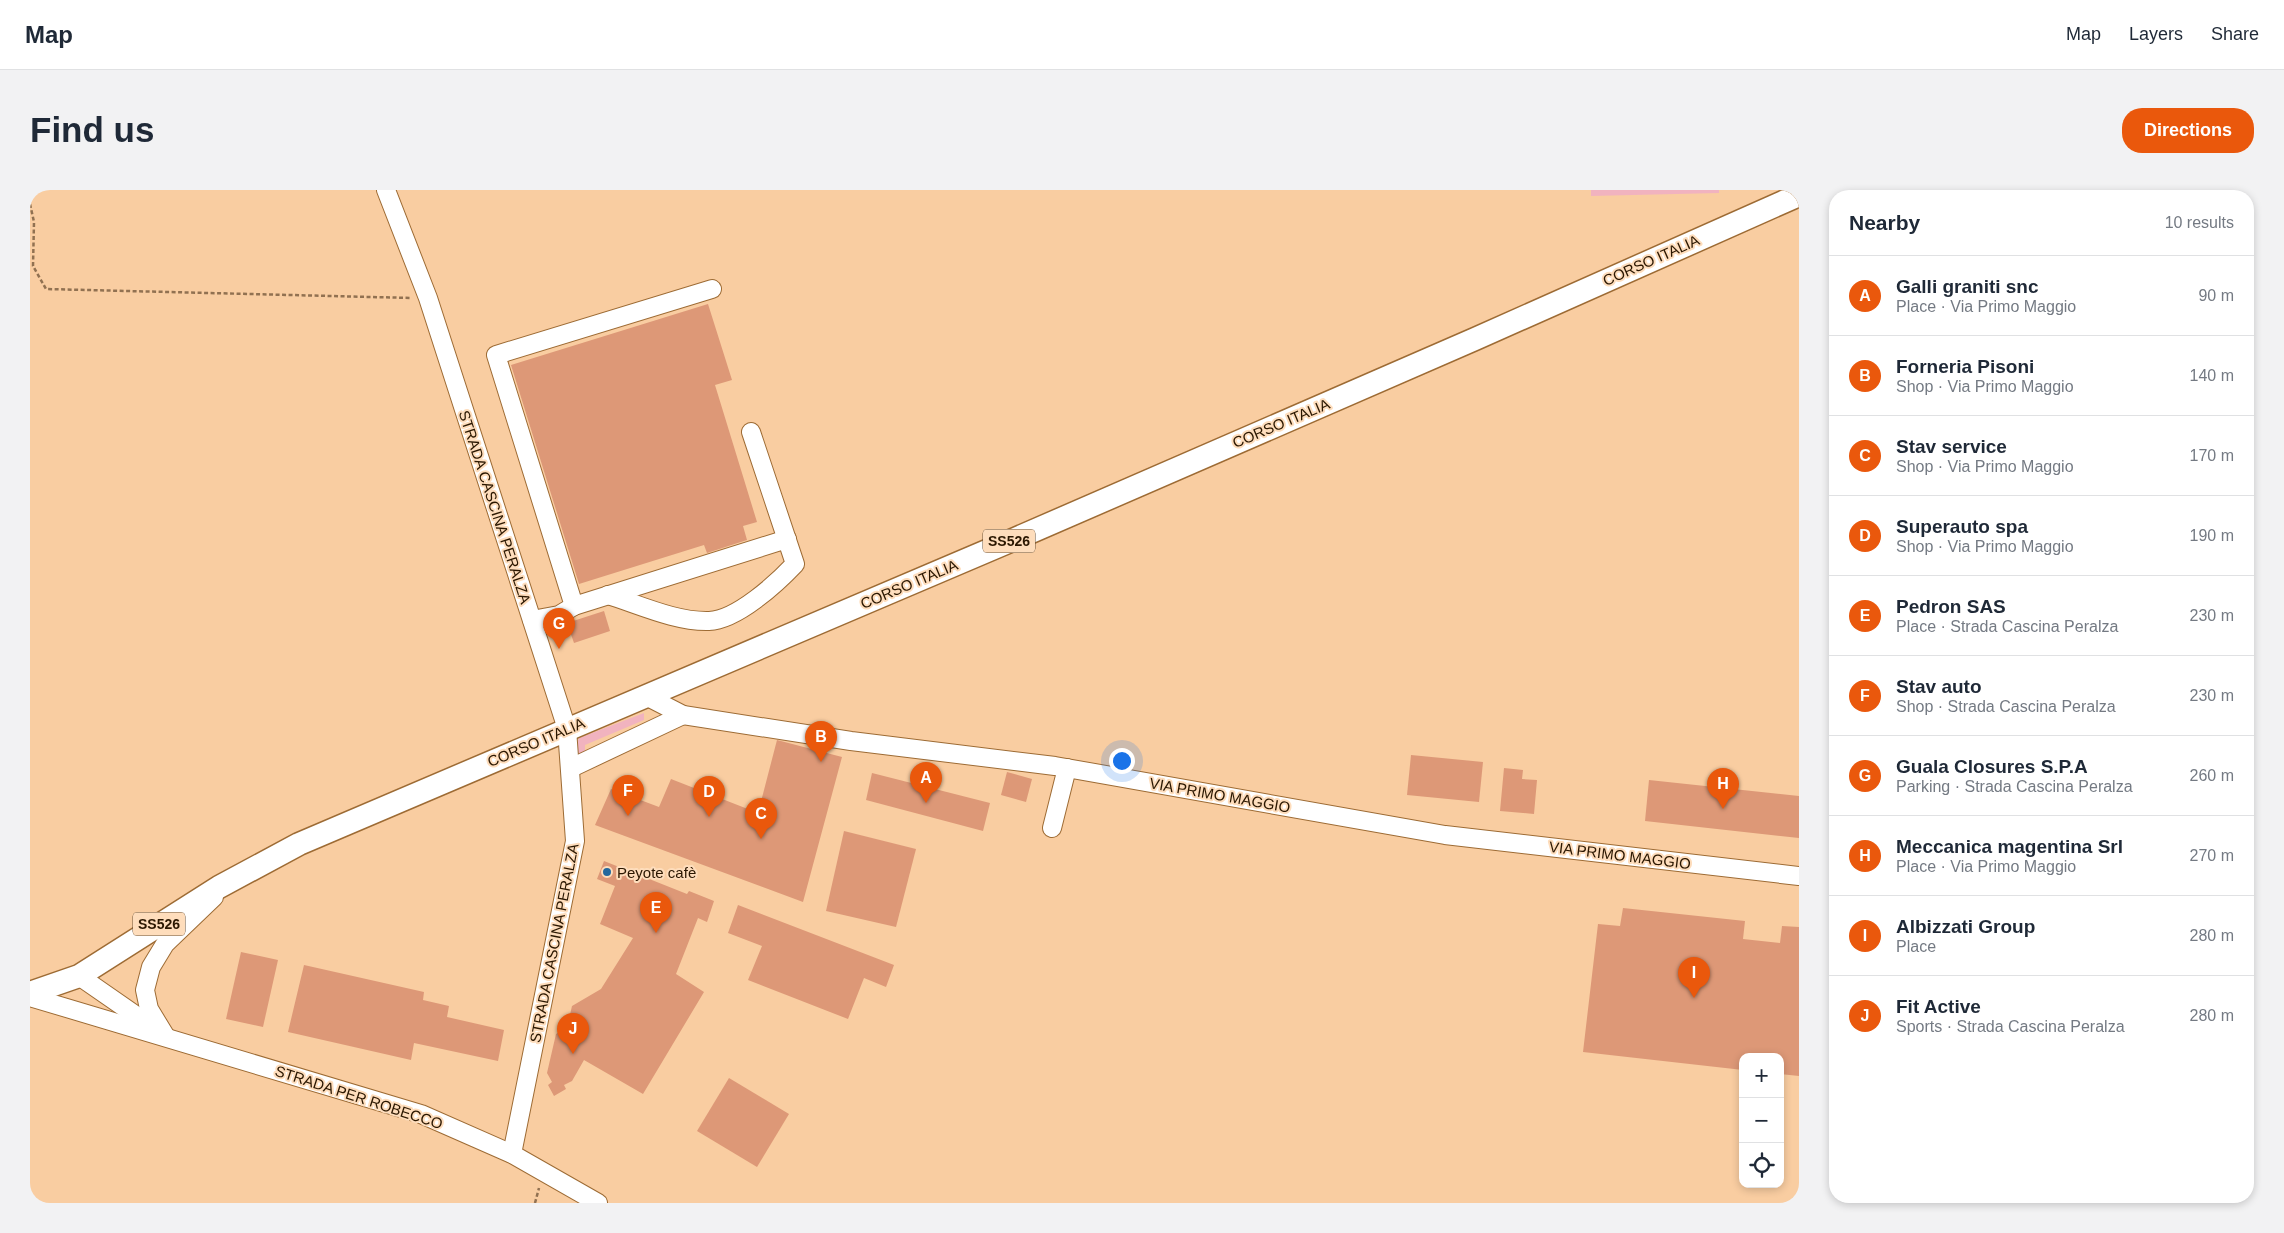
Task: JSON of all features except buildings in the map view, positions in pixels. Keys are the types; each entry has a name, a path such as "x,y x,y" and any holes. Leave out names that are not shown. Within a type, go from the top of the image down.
{"main road":[{"name":"CORSO ITALIA","path":"30,993 84,980 100,962 219,886 298,844 1466,343 1799,195"}],"street":[{"name":"STRADA CASCINA PERALZA","path":"386,190 428,298 566,729 571,768 575,841 512,1154"},
{"path":"574,606 496,355 712,289"},
{"path":"608,595 690,620 712,621 732,613 767,590 788,571 794,564 751,432"},
{"path":"532,620 559,615 574,606 787,539"},
{"name":"VIA PRIMO MAGGIO","path":"646,696 683,715 851,741 1067,768 1445,835 1799,876"},
{"path":"571,768 683,715"},
{"path":"1052,828 1067,768"},
{"path":"166,1037 149,1009 145,990 151,967 165,944 213,900 219,886"},
{"path":"84,980 100,1018"},
{"name":"STRADA PER ROBECCO","path":"84,980 166,1037"},
{"name":"STRADA PER ROBECCO","path":"30,997 421,1114 512,1154 598,1203"}],"path":[{"path":"30,204 33,266 46,289 428,298"}],"shaded area":[{"path":"1591,190 1719,190 1719,193 1591,196"},
{"path":"644,713 644,720 585,745 585,756 577,759 576,746 579,738"}],"place":[{"name":"Guala Closures S.P.A","path":"559,649"},
{"name":"Forneria Pisoni","path":"821,762"},
{"name":"Galli graniti snc","path":"926,803"},
{"name":"Meccanica magentina Srl","path":"1723,809"},
{"name":"Stav auto","path":"628,816"},
{"name":"Superauto spa","path":"709,817"},
{"name":"Stav service","path":"761,839"},
{"name":"Peyote cafè","path":"607,872"},
{"name":"Pedron SAS","path":"656,933"},
{"name":"Albizzati Group","path":"1694,998"},
{"name":"Fit Active","path":"573,1054"}]}
